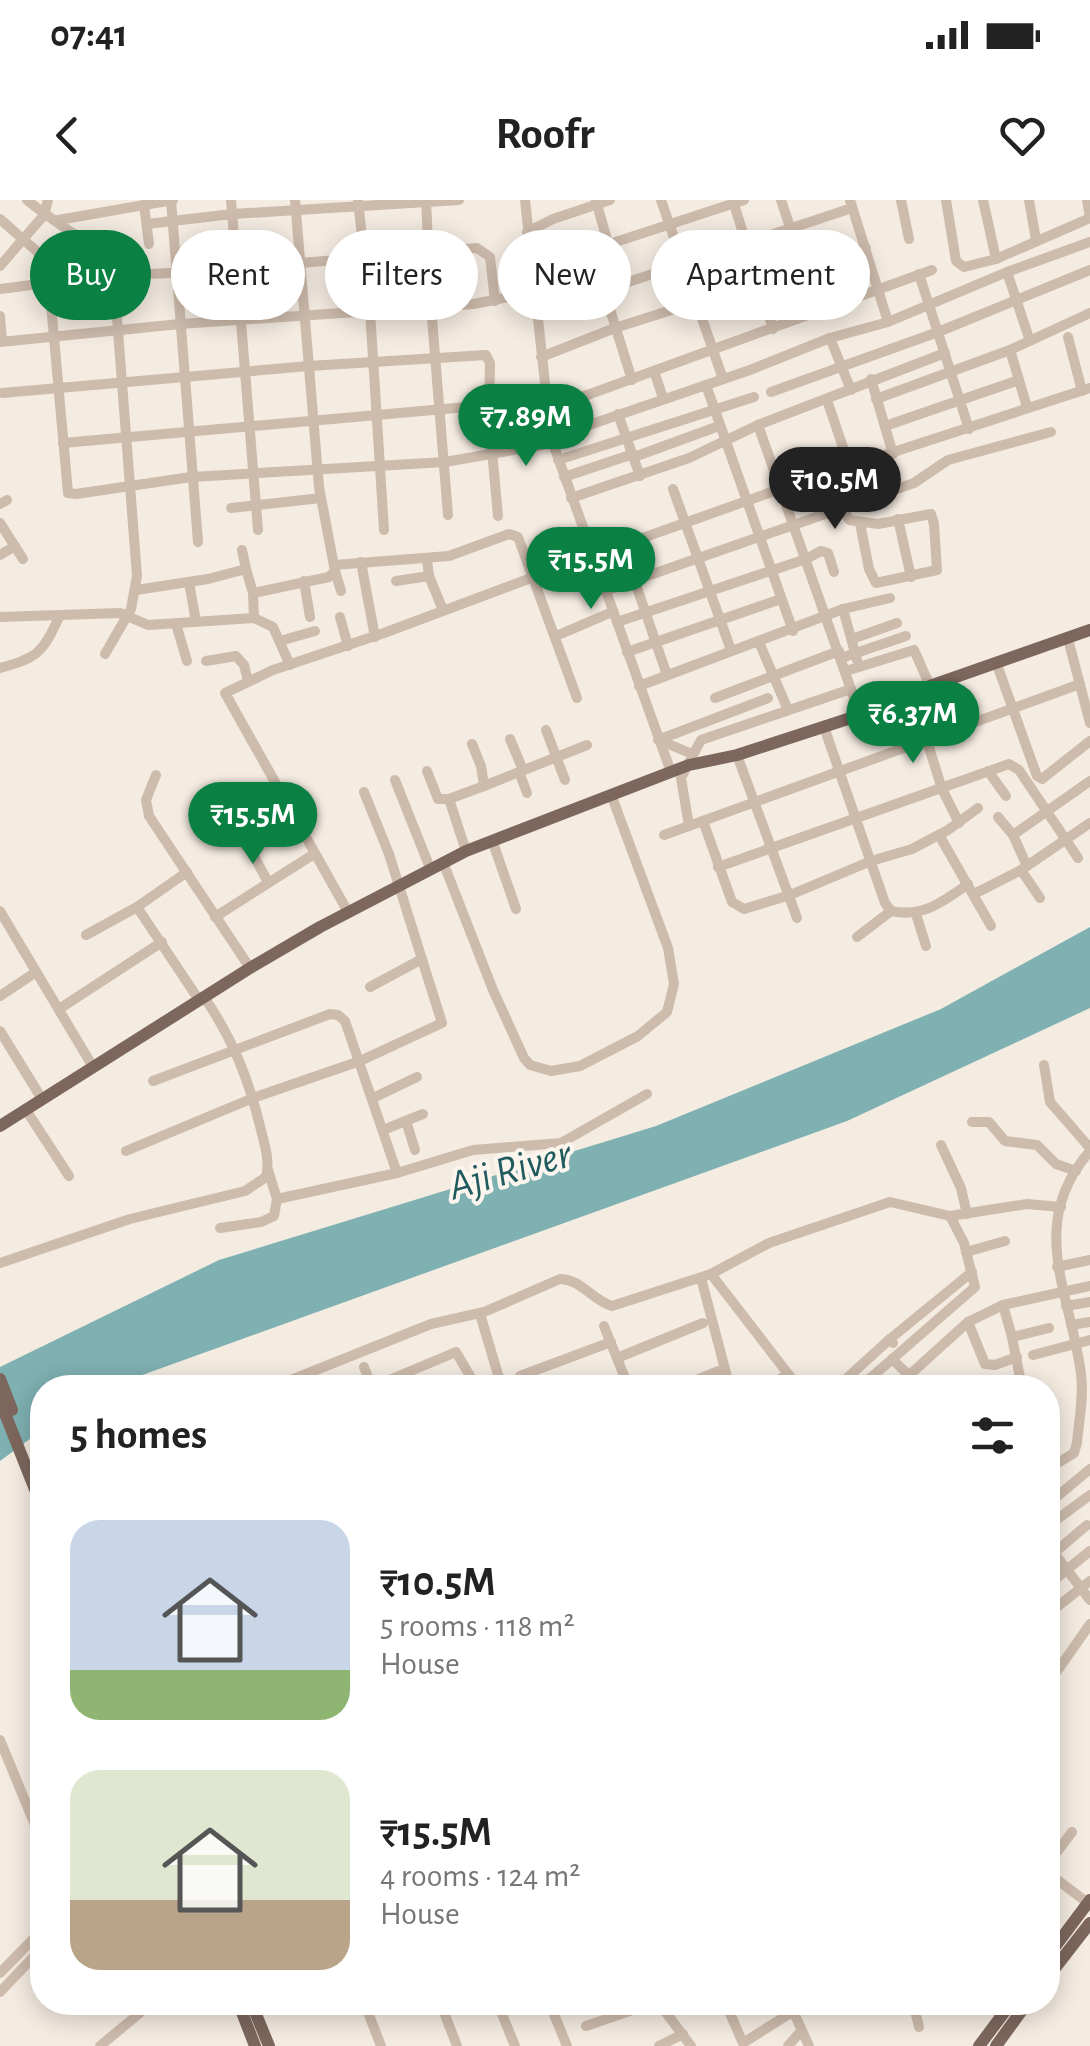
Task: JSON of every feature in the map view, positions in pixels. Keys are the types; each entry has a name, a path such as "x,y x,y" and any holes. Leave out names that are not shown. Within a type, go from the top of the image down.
{"main road":[{"path":"0,1126 250,968 466,850 618,794 691,760 738,754 860,716 930,686 1090,630"},
{"path":"0,1379 30,1455"},
{"path":"0,1400 30,1476"},
{"path":"1060,1940 1089,1901"},
{"path":"1060,1962 1090,1923"},
{"path":"243,2015 254,2046"},
{"path":"257,2015 268,2046"},
{"path":"996,2046 1019,2015"},
{"path":"979,2046 1002,2016"}],"street":[{"path":"27,200 67,230"},
{"path":"0,266 44,215 48,200"},
{"path":"58,220 172,200 171,230"},
{"path":"231,200 233,230"},
{"path":"146,224 296,205 459,200"},
{"path":"525,200 527,230"},
{"path":"532,230 610,200"},
{"path":"660,200 671,230"},
{"path":"780,200 790,230 851,202 860,230"},
{"path":"902,200 909,240"},
{"path":"946,200 956,261 973,267 1090,218 1087,200"},
{"path":"983,200 996,258"},
{"path":"1029,200 1036,240"},
{"path":"426,201 427,230"},
{"path":"631,237 737,201 743,230"},
{"path":"597,202 604,230"},
{"path":"358,203 361,230"},
{"path":"144,205 147,230"},
{"path":"296,205 298,230"},
{"path":"0,219 30,244"},
{"path":"54,320 68,492 191,477 317,467 380,467 492,455 552,440 830,338 888,322 1007,272 1090,244"},
{"path":"478,248 486,252 492,268 495,301"},
{"path":"870,260 888,322"},
{"path":"870,294 932,270"},
{"path":"772,392 938,332 1090,270"},
{"path":"1007,272 1030,341"},
{"path":"919,274 969,429"},
{"path":"0,289 30,285"},
{"path":"478,302 498,300"},
{"path":"876,399 1010,350 1090,313"},
{"path":"0,316 1,342 253,320"},
{"path":"541,357 651,317"},
{"path":"106,654 128,614 137,576 119,320"},
{"path":"180,320 198,542"},
{"path":"304,320 321,498 341,591"},
{"path":"370,320 384,530"},
{"path":"432,320 448,515"},
{"path":"536,320 552,440 671,772"},
{"path":"613,320 632,380"},
{"path":"700,320 723,379"},
{"path":"770,320 773,329"},
{"path":"546,410 797,320"},
{"path":"240,321 258,530"},
{"path":"592,556 780,489 1086,389 1068,337"},
{"path":"830,338 851,390"},
{"path":"1010,350 1028,407"},
{"path":"571,498 640,476 758,425 945,353"},
{"path":"2,393 486,355 490,364 498,516"},
{"path":"654,371 663,398"},
{"path":"871,380 892,454"},
{"path":"885,426 1019,380"},
{"path":"706,385 792,630"},
{"path":"558,460 754,396"},
{"path":"827,400 850,468"},
{"path":"63,443 490,406"},
{"path":"618,414 640,476"},
{"path":"758,425 860,716"},
{"path":"564,477 719,426"},
{"path":"604,591 914,483 948,460 1051,432"},
{"path":"673,489 731,650"},
{"path":"230,508 321,498"},
{"path":"843,508 849,520 860,524 878,524 926,512 934,517 938,570 876,583 869,569 860,524"},
{"path":"898,518 911,576"},
{"path":"0,523 23,559"},
{"path":"254,593 329,578 335,568 361,562 427,560 514,535 534,577 577,698"},
{"path":"622,544 667,675"},
{"path":"0,555 15,546"},
{"path":"242,550 254,593 254,618"},
{"path":"556,636 586,623 645,612 826,550 834,572"},
{"path":"427,560 443,610"},
{"path":"361,562 374,637"},
{"path":"136,590 246,570"},
{"path":"396,581 429,576"},
{"path":"348,912 225,698 228,690 534,577"},
{"path":"304,581 310,617"},
{"path":"189,582 196,622"},
{"path":"639,686 843,609 890,598"},
{"path":"627,652 781,599"},
{"path":"843,609 857,660"},
{"path":"0,618 128,614 142,624 254,618 273,627 290,665"},
{"path":"0,668 25,662 41,652 59,616"},
{"path":"340,617 348,646"},
{"path":"852,639 897,623"},
{"path":"176,624 187,661"},
{"path":"280,641 315,631"},
{"path":"846,671 857,660 906,636"},
{"path":"1068,639 1090,723"},
{"path":"759,642 788,710"},
{"path":"715,698 840,655 857,660 914,650 930,686"},
{"path":"206,661 236,656 244,664 248,681"},
{"path":"996,662 1034,770 1042,779"},
{"path":"664,835 1080,684"},
{"path":"689,826 681,778 706,737 852,689"},
{"path":"912,693 942,788 958,823"},
{"path":"658,740 768,698"},
{"path":"824,727 885,904 891,910 916,914 1024,868 1090,823"},
{"path":"546,730 565,780"},
{"path":"510,739 527,793"},
{"path":"658,740 691,760"},
{"path":"1030,790 1090,740"},
{"path":"472,744 484,786"},
{"path":"427,771 438,799 449,799 588,744"},
{"path":"738,754 797,918"},
{"path":"718,868 1002,764 1015,766 1078,858"},
{"path":"988,771 1006,796"},
{"path":"156,775 147,792 149,816 250,968"},
{"path":"396,780 524,1058 530,1065 551,1071 580,1066 638,1036 668,1012 674,984 668,948 618,794"},
{"path":"1013,835 1090,781"},
{"path":"126,1150 253,1098 360,1062 442,1023 399,886 364,792"},
{"path":"449,799 466,850"},
{"path":"703,822 718,868 737,907 744,909 901,853 938,835 978,808"},
{"path":"268,882 244,838 288,809"},
{"path":"998,817 1013,835 1040,898"},
{"path":"938,835 991,926"},
{"path":"492,840 516,909"},
{"path":"215,917 314,854"},
{"path":"86,935 137,907 187,872"},
{"path":"137,907 236,1049 253,1098 277,1199 274,1216 220,1228"},
{"path":"856,936 891,910"},
{"path":"0,911 93,1067"},
{"path":"916,914 926,946"},
{"path":"60,1009 162,942"},
{"path":"370,987 422,959"},
{"path":"0,996 36,972"},
{"path":"153,1082 330,1014 338,1015 345,1020 397,1173"},
{"path":"0,1031 4,1047 42,1099"},
{"path":"1044,1065 1050,1102 1090,1149 1060,1207 1056,1231 1062,1293 1086,1378 1086,1409 1074,1453 1080,1478"},
{"path":"372,1098 417,1077"},
{"path":"277,1199 397,1173 473,1150 561,1144 647,1094"},
{"path":"26,1110 69,1176"},
{"path":"384,1130 423,1114"},
{"path":"406,1121 414,1150"},
{"path":"972,1122 989,1122 1005,1142 1037,1144 1052,1162 1076,1171"},
{"path":"941,1145 961,1188 966,1214"},
{"path":"0,1263 130,1219 246,1190 262,1182 268,1169"},
{"path":"304,1375 431,1324 480,1314 560,1279 570,1279 612,1306 706,1276 770,1243 884,1203 950,1216 1027,1204 1060,1207"},
{"path":"874,1375 974,1290 966,1252 950,1216"},
{"path":"966,1252 1005,1242"},
{"path":"1057,1268 1090,1260"},
{"path":"851,1375 972,1272"},
{"path":"706,1276 788,1374"},
{"path":"706,1276 727,1375"},
{"path":"890,1340 908,1373 968,1322 1003,1306 1090,1286"},
{"path":"1066,1306 1090,1302"},
{"path":"1003,1306 1020,1375"},
{"path":"480,1314 498,1375"},
{"path":"968,1322 985,1364 995,1365 1017,1357"},
{"path":"1071,1325 1090,1322"},
{"path":"616,1358 703,1323"},
{"path":"604,1326 623,1375"},
{"path":"1012,1337 1049,1328"},
{"path":"1032,1355 1090,1340"},
{"path":"523,1375 611,1342"},
{"path":"400,1375 456,1352 469,1375"},
{"path":"364,1367 367,1375"},
{"path":"708,1375 718,1371"},
{"path":"1060,1462 1074,1453"},
{"path":"1060,1494 1090,1469"},
{"path":"1060,1517 1090,1495"},
{"path":"1060,1545 1087,1526"},
{"path":"1060,1575 1090,1551"},
{"path":"1060,1563 1085,1584 1090,1600"},
{"path":"1060,1604 1085,1584"},
{"path":"1060,1667 1090,1624"},
{"path":"0,1740 30,1813"},
{"path":"1060,1848 1072,1832"},
{"path":"1060,1881 1089,1901"},
{"path":"0,1973 30,1942"},
{"path":"0,1992 30,1961"},
{"path":"100,2046 138,2015"},
{"path":"369,2015 382,2046"},
{"path":"445,2015 457,2046"},
{"path":"502,2015 515,2046"},
{"path":"554,2015 567,2046"},
{"path":"586,2026 619,2015"},
{"path":"668,2015 691,2046"},
{"path":"730,2015 740,2044 778,2015"},
{"path":"788,2046 805,2041 795,2015"},
{"path":"916,2015 919,2027"},
{"path":"659,2046 684,2034"}],"water":[{"path":"1090,927 1090,1008 847,1121 142,1375 30,1375 30,1439 0,1461 0,1367 219,1260 656,1126 941,1009"}],"water label":[{"name":"Aji River","path":"510,1170"}]}
